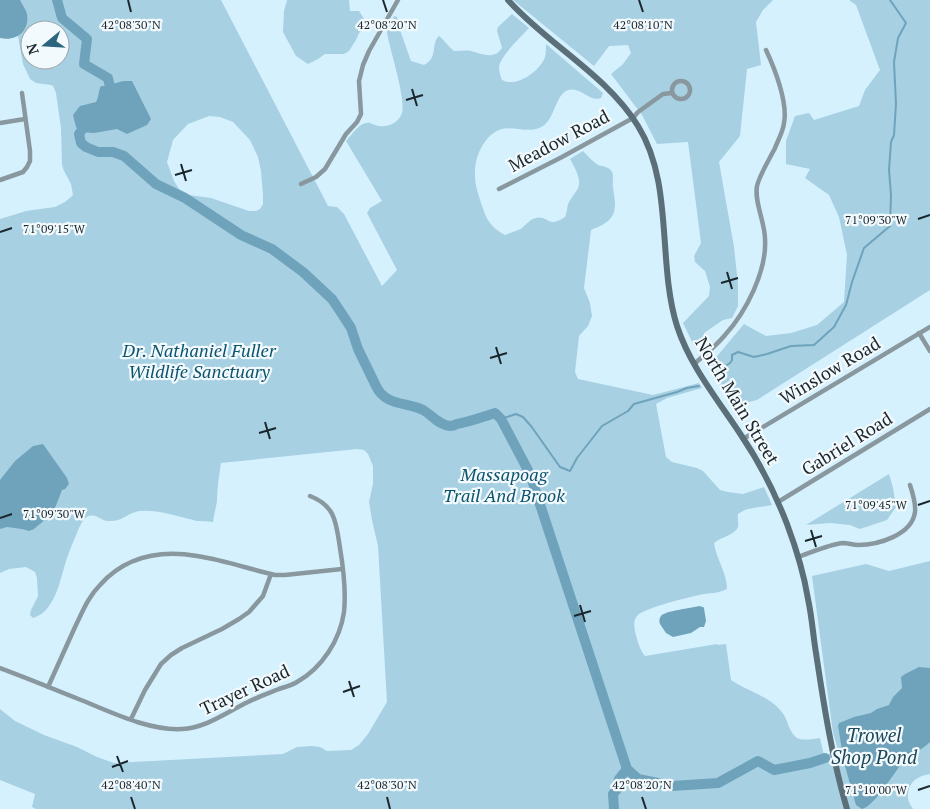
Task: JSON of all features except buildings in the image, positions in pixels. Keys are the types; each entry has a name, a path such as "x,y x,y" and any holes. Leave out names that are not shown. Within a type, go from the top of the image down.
{"main road":[{"name":"North Main Street","path":"508,0 527,20 596,78 626,108 652,152 659,188 669,287 681,337 694,364 771,486 791,536 808,598 826,720 847,809"}],"street":[{"path":"301,184 318,176 325,169 346,134 357,122 360,114 360,81 363,65 398,0"},
{"path":"694,364 719,342 739,316 752,292 762,265 766,238 757,188 780,136 785,118 782,95 774,68 766,50"},
{"path":"678,81 687,83 690,88 690,94 683,100 675,98 672,93 673,85 678,81"},
{"path":"0,180 23,172 30,164 22,92"},
{"name":"Meadow Road","path":"499,189 633,118 662,94 672,93"},
{"path":"0,123 25,119"},
{"name":"Winslow Road","path":"743,439 930,327"},
{"path":"919,333 930,351"},
{"name":"Gabriel Road","path":"778,502 930,409"},
{"path":"798,557 843,543 857,545 873,544 900,533 911,524 915,512 914,498 910,485"},
{"name":"Trayer Road","path":"0,668 131,719 160,728 182,730 210,722 261,696 296,683 316,668 324,658 333,644 344,612 342,555 337,527 333,514 326,505 310,496"},
{"path":"48,686 90,597 100,584 126,564 156,554 168,553 199,556 271,574 285,575 342,569"},
{"path":"131,719 145,690 161,664 182,648 222,629 249,612 263,596 271,574"}],"green space":[{"path":"0,0 221,0 328,206 337,207 344,214 382,286 397,270 367,213 370,208 382,201 346,141 363,124 370,123 383,126 393,124 401,116 402,97 387,33 394,16 397,17 411,61 424,65 429,62 433,55 435,43 439,36 454,51 469,51 492,55 499,52 502,48 497,31 498,27 512,14 529,28 511,47 500,63 499,68 502,80 514,82 533,73 545,57 546,44 603,93 601,98 597,99 580,91 571,89 566,91 560,98 547,123 543,126 531,130 500,129 486,140 477,157 475,180 486,217 493,227 505,235 519,230 534,219 543,218 555,222 565,217 568,204 579,186 578,175 570,159 583,151 596,164 611,170 615,209 607,222 591,230 584,288 590,303 592,316 588,326 579,336 575,372 578,379 653,395 699,383 702,388 667,398 656,404 666,457 672,462 703,471 720,490 743,494 764,487 772,505 742,511 738,514 738,527 736,530 714,543 727,583 727,589 648,609 637,616 634,627 640,649 645,656 726,644 731,680 776,706 797,738 805,740 820,738 824,756 838,750 833,733 812,576 866,564 889,571 930,561 930,774 921,776 909,788 908,799 913,809 36,809 32,807 35,794 0,780 0,709 15,721 44,735 114,763 283,754 297,747 312,746 320,747 327,751 351,750 359,745 368,734 387,702 378,546 369,502 373,484 373,466 368,454 364,450 357,449 221,463 213,522 197,521 154,511 136,512 113,521 105,521 95,516 87,517 81,524 74,540 52,602 40,615 33,618 30,615 31,610 38,596 35,572 26,567 9,569 0,573 0,219 26,211 55,207 73,195 71,184 62,165 61,128 56,93 53,86 36,83 30,79 26,70 70,70 70,20 20,20 20,47 18,36 0,37","holes":["209,116 220,117 233,122 250,140 258,157 261,171 263,204 256,211 249,211 211,198 189,195 179,189 174,181 167,162 173,140 188,124"]},
{"path":"287,0 349,0 350,11 359,11 366,22 366,27 359,33 349,51 344,54 325,54 308,64 296,56 283,32 284,11"},
{"path":"513,0 773,0 763,10 756,22 761,65 747,69 740,136 719,162 734,247 738,306 732,318 723,320 704,333 705,346 695,348 683,323 709,296 710,287 705,271 695,262 694,256 701,243 688,142 657,144 642,115 611,74 623,64 631,53 628,45 609,46 594,66"},
{"path":"849,0 930,0 930,290 757,400 733,406 708,367 744,324 766,336 791,333 817,325 844,302 847,255 839,217 829,195 805,178 810,169 786,164 786,141 795,116 809,113 814,120 859,106 865,90 880,70 856,5"},
{"path":"889,474 896,507 887,520 860,529 850,525 830,523 806,525"}],"water":[{"path":"0,0 20,0 26,10 27,20 20,20 20,35 6,39 0,38"},
{"path":"132,81 151,119 147,125 127,134 117,129 94,133 80,132 76,127 73,115 80,106 96,102 101,86"},
{"path":"43,444 67,478 69,484 62,490 53,513 34,529 29,531 7,527 0,529 0,480 15,461 33,446"},
{"path":"699,606 704,608 706,621 704,627 700,627 691,633 673,637 666,633 660,624 663,614"},
{"name":"Trowel Shop Pond","path":"919,667 930,668 930,742 904,761 873,802 862,809 856,805 843,759 839,756 839,752 842,750 839,723 889,705 893,697 902,688 901,677"}],"waterway":[{"path":"57,0 62,18 87,39 84,64 108,78 111,92 108,96"},
{"path":"714,377 730,363 732,355 738,352 754,357 791,346 814,345 834,327 846,305 864,248 890,226 891,195 889,170 896,104 894,62 898,38 906,23 890,0"},
{"path":"88,121 79,134 81,143 86,147 98,152 113,152 124,156 156,184 185,198 241,235 272,249 303,272 332,299 344,317 351,328 358,349 376,386 385,397 417,407 439,422 450,426 495,413 501,419 530,474 627,769 638,779 672,786 718,783 758,761 774,770 825,758"},
{"path":"501,419 516,414 523,417 560,467 570,471 577,458 602,426 628,411 634,404 699,386"},
{"path":"614,809 613,794 619,787 619,779 627,769"}],"park label":[{"name":"Dr. Nathaniel Fuller Wildlife Sanctuary","path":"199,361"},
{"name":"Massapoag Trail And Brook","path":"504,485"}]}
